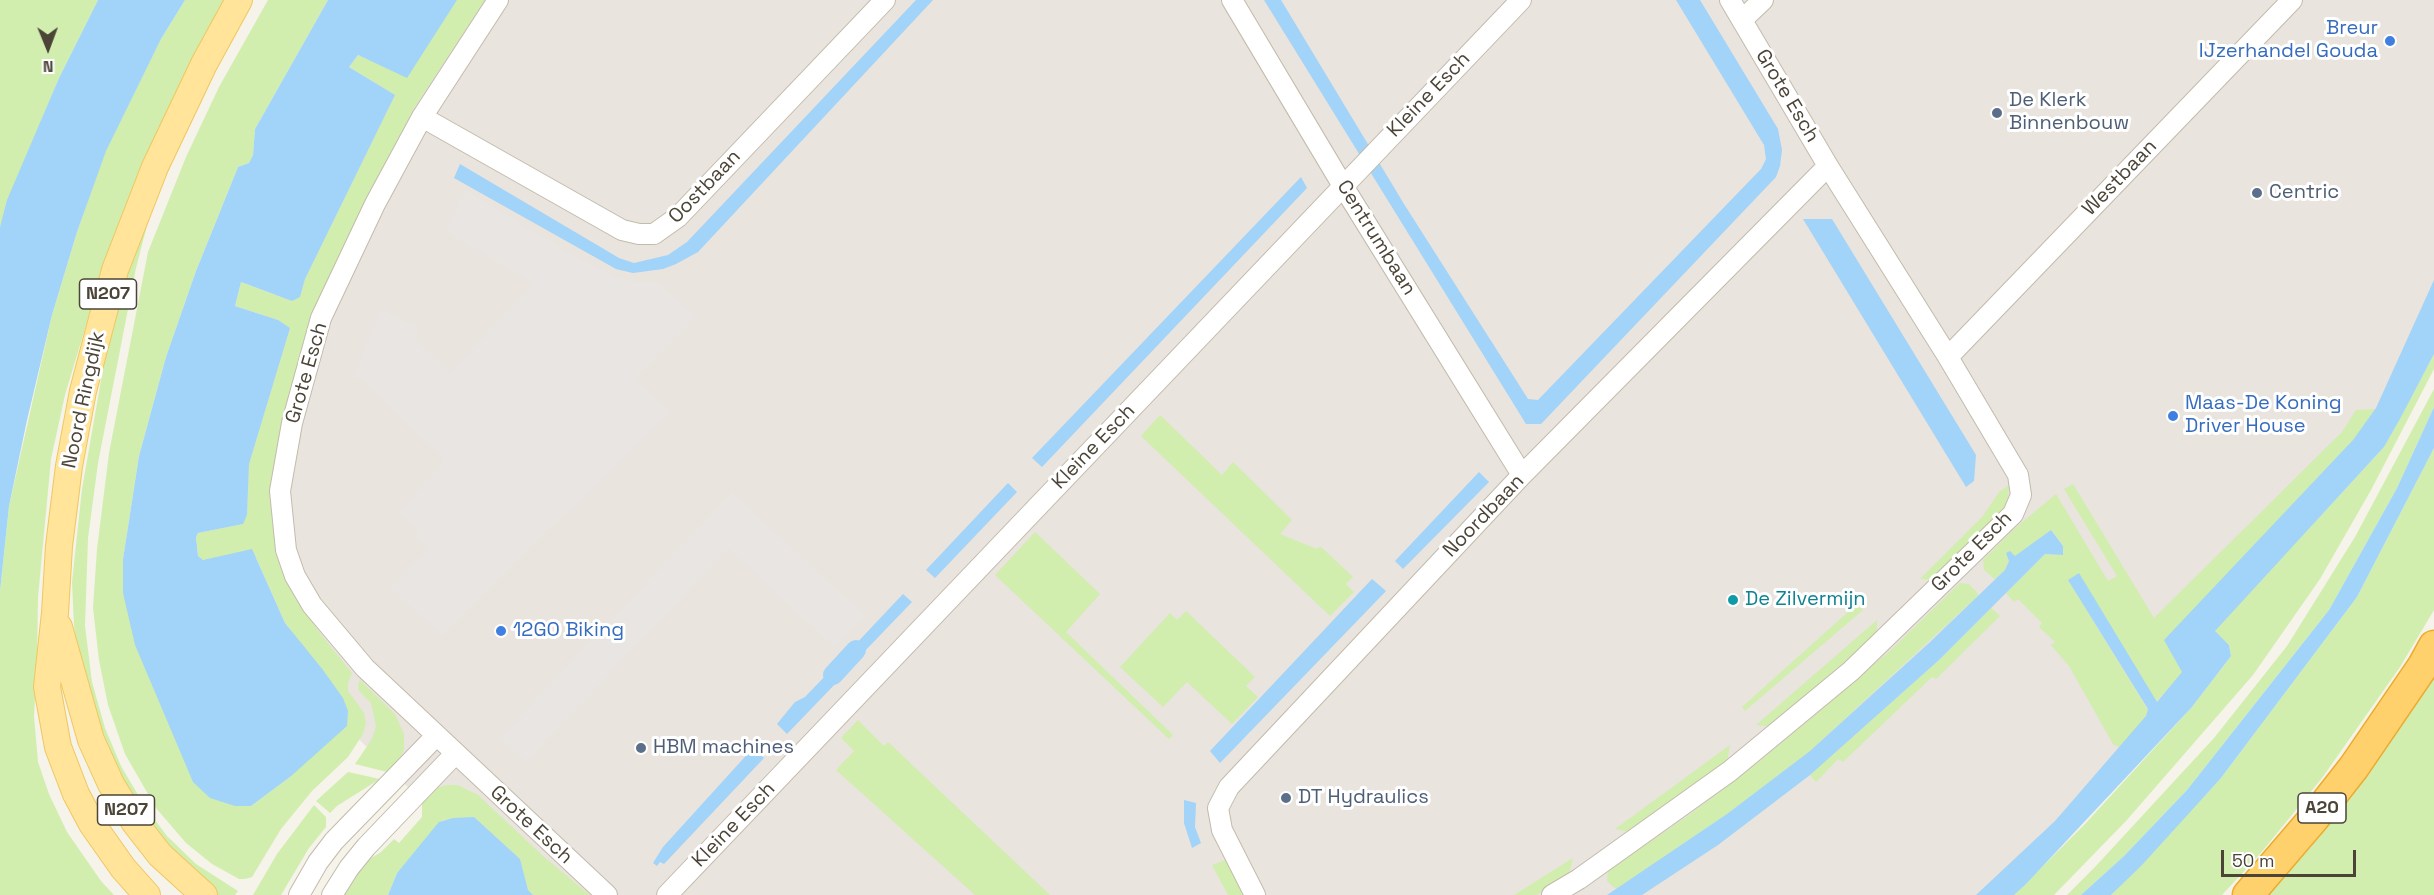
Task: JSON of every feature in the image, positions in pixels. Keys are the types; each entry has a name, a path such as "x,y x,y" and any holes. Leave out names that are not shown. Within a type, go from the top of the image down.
{"highway":[{"name":"A20","path":"2248,895 2314,818 2389,716 2434,646"}],"main road":[{"name":"Noord Ringdijk","path":"147,895 123,868 79,801 60,752 52,720 47,687 56,613 62,519 76,424 88,369 115,270 159,158 204,64 240,0"},
{"name":"Noord Ringdijk","path":"56,613 88,731 105,774 143,834 169,864 204,895"}],"street":[{"name":"Grote Esch","path":"498,0 422,117 375,204 321,318 292,423 280,491 286,550 296,576 312,606 365,668 607,895"},
{"name":"Oostbaan","path":"422,117 622,230 639,234 654,234 678,216 885,0"},
{"name":"Centrumbaan","path":"1232,0 1343,186 1522,475"},
{"name":"Kleine Esch","path":"668,895 1359,167 1521,0"},
{"name":"Grote Esch","path":"1552,895 1579,879 1730,771 1834,686 2013,514 2021,495 2018,475 1948,357 1828,166 1730,0"},
{"path":"1742,20 1763,0"},
{"name":"Westbaan","path":"1948,357 2292,0"},
{"name":"Noordbaan","path":"1255,895 1222,830 1218,808 1229,787 1522,475 1828,166"},
{"path":"299,895 339,836 436,736"},
{"path":"332,895 356,858 455,754"}],"shaded area":[{"path":"415,0 2434,0 2434,320 2378,431 2196,672 1988,895 518,895 324,705 207,441"},
{"path":"465,190 566,251 619,278 657,282 695,317 635,380 669,412 442,636 391,588 428,549 417,538 416,528 398,512 442,465 443,457 360,378 353,380 380,310 419,328 415,340 450,372 534,284 446,231"},
{"path":"732,492 865,616 835,648 728,548 526,762 500,738"}],"green space":[{"path":"0,0 98,0 59,78 0,227"},
{"path":"185,0 226,0 103,269 65,395 51,459 38,597 34,716 38,762 49,794 67,832 101,881 114,895 0,895 0,591 9,506 52,315 105,151 161,39"},
{"path":"268,0 328,0 255,129 253,155 249,163 238,167 196,271 166,357 139,456 123,559 123,593 235,806 251,806 290,777 297,639 285,623 256,558 203,560 198,556 196,537 198,533 242,524 247,515 249,464 290,328 278,320 235,306 241,282 292,301 300,297 305,279 395,95 349,67 358,55 407,77 457,0 485,0 414,108 335,268 283,415 271,493 276,545 294,592 319,632 352,673 348,691 364,713 366,723 363,734 348,757 312,791 281,829 252,877 239,879 212,864 186,843 156,808 125,754 108,705 99,660 93,608 97,549 109,453 148,252 186,157 219,87"},
{"path":"151,210 136,268 98,463 88,538 85,626 92,682 105,728 121,766 144,805 167,836 196,864 238,891 235,895 214,895 132,810 79,675 72,582 82,489 106,352 128,263"},
{"path":"2434,354 2434,369 2371,490 2320,579 2253,675 2126,821 2054,895 2014,895 2085,824 2192,707 2231,656 2229,645 2214,631 2384,447"},
{"path":"2434,389 2434,407 2397,488 2329,610 2187,790 2124,856 2081,895 2067,895 2214,738 2287,646 2355,537"},
{"path":"2376,409 2353,440 2242,558 2183,672 2156,702 2079,574 2068,580 2148,710 2146,716 2120,748 2113,744 2069,666 2051,645 2055,642 2039,627 2042,623 2018,599 2014,602 2006,593 2045,554 2063,555 2063,545 2051,530 2009,561 2005,570 1995,579 1984,570 1983,560 2014,529 2056,494 2108,581 2117,576 2064,489 2073,484 2154,618 2342,432 2356,410"},
{"path":"1160,415 1222,475 1233,462 1292,520 1280,534 1317,549 1320,546 1353,577 1346,584 1354,592 1330,616 1141,436"},
{"path":"2434,448 2434,610 2400,667 2322,778 2260,854 2222,895 2111,895 2221,778 2357,597"},
{"path":"2009,485 2008,499 2001,515 1936,580 1920,579 1983,516 1999,492"},
{"path":"1035,532 1100,594 1066,632 1173,735 1169,739 995,575"},
{"path":"1960,583 1969,584 1979,595 1810,751 1727,814 1616,889 1607,881 1608,871 1689,815 1756,764 1826,706 1893,648"},
{"path":"1857,604 1863,610 1745,711 1742,707"},
{"path":"1991,608 2000,616 1936,679 1932,677 1843,762 1838,759 1816,782 1810,775 1939,660"},
{"path":"1186,611 1255,677 1246,686 1258,697 1232,724 1187,682 1163,707 1120,667 1170,613 1177,620"},
{"path":"1877,620 1877,636 1772,727 1756,725"},
{"path":"2434,675 2434,895 2266,895 2310,848 2341,809"},
{"path":"360,680 395,714 404,734 404,749 391,773 355,764 372,739 376,726 371,703 359,691"},
{"path":"858,720 884,746 888,742 1050,895 975,895 836,770 854,751 841,738"},
{"path":"1730,745 1727,762 1630,832 1615,829"},
{"path":"348,772 380,779 337,806 330,813 316,801"},
{"path":"458,785 478,795 543,856 590,895 533,895 528,890 520,859 474,817 443,820 397,873 388,895 340,895 357,867 381,852 394,839 399,843 422,817 422,800 436,788"},
{"path":"314,805 326,817 326,827 309,848 281,895 253,895 277,854"},
{"path":"1573,858 1569,874 1537,895 1514,895"},
{"path":"1228,859 1246,895 1228,895 1212,865"}],"water":[{"path":"98,0 185,0 161,39 106,151 77,232 52,315 27,420 9,506 0,591 0,227 7,200 59,78"},
{"path":"328,0 457,0 407,78 358,55 349,67 395,95 305,279 300,297 292,301 241,282 235,306 278,320 290,328 249,464 247,515 243,524 198,533 196,537 198,556 203,560 252,549 285,623 323,670 343,698 348,711 347,726 290,777 251,806 235,806 210,798 193,782 135,645 123,593 123,559 139,456 166,357 196,271 238,167 249,163 253,155 255,129"},
{"path":"916,0 933,0 698,252 676,264 663,269 633,273 616,269 454,178 460,164 619,258 634,263 668,255 687,242"},
{"path":"1264,0 1281,0 1404,204 1528,399 1538,400 1761,169 1766,159 1764,145 1676,0 1700,0 1778,129 1782,150 1780,166 1776,177 1541,424 1526,424"},
{"path":"1301,177 1307,188 1042,467 1032,458"},
{"path":"1803,219 1832,219 1976,455 1974,481 1966,487"},
{"path":"2434,280 2434,354 2401,417 2384,447 2215,631 2229,645 2231,656 2192,707 2026,884 2014,895 1976,895 2055,821 2146,716 2148,709 2068,580 2079,573 2157,702 2182,672 2164,640 2353,440 2376,408"},
{"path":"2434,407 2434,448 2357,597 2221,778 2142,865 2111,895 2081,895 2124,856 2187,790 2329,610 2397,488"},
{"path":"1479,472 1489,482 1403,569 1395,561"},
{"path":"1008,483 1017,492 935,578 926,570"},
{"path":"2051,530 2063,546 2063,555 2045,554 1939,660 1810,775 1718,845 1642,895 1607,895 1727,814 1810,751 1929,643 2005,570 2009,561 2006,553 2010,551 2015,556"},
{"path":"1372,579 1386,591 1220,763 1210,751"},
{"path":"903,594 912,602 861,655 853,647"},
{"path":"830,671 838,681 787,734 777,724 795,702 805,697"},
{"path":"753,748 764,758 664,864 660,862 657,866 653,863 663,847"},
{"path":"1184,800 1196,803 1195,827 1201,843 1192,848 1184,823"},
{"path":"474,817 520,859 528,890 533,895 388,895 397,873 439,822 453,818"}],"waterway":[{"path":"833,675 856,650"}],"place":[{"name":"Breur IJzerhandel Gouda","path":"2390,41"},
{"name":"De Klerk Binnenbouw","path":"1997,113"},
{"name":"Centric","path":"2257,193"},
{"name":"Maas-De Koning Driver House","path":"2173,416"},
{"name":"De Zilvermijn","path":"1733,600"},
{"name":"12GO Biking","path":"501,631"},
{"name":"HBM machines","path":"641,748"},
{"name":"DT Hydraulics","path":"1286,798"}]}
